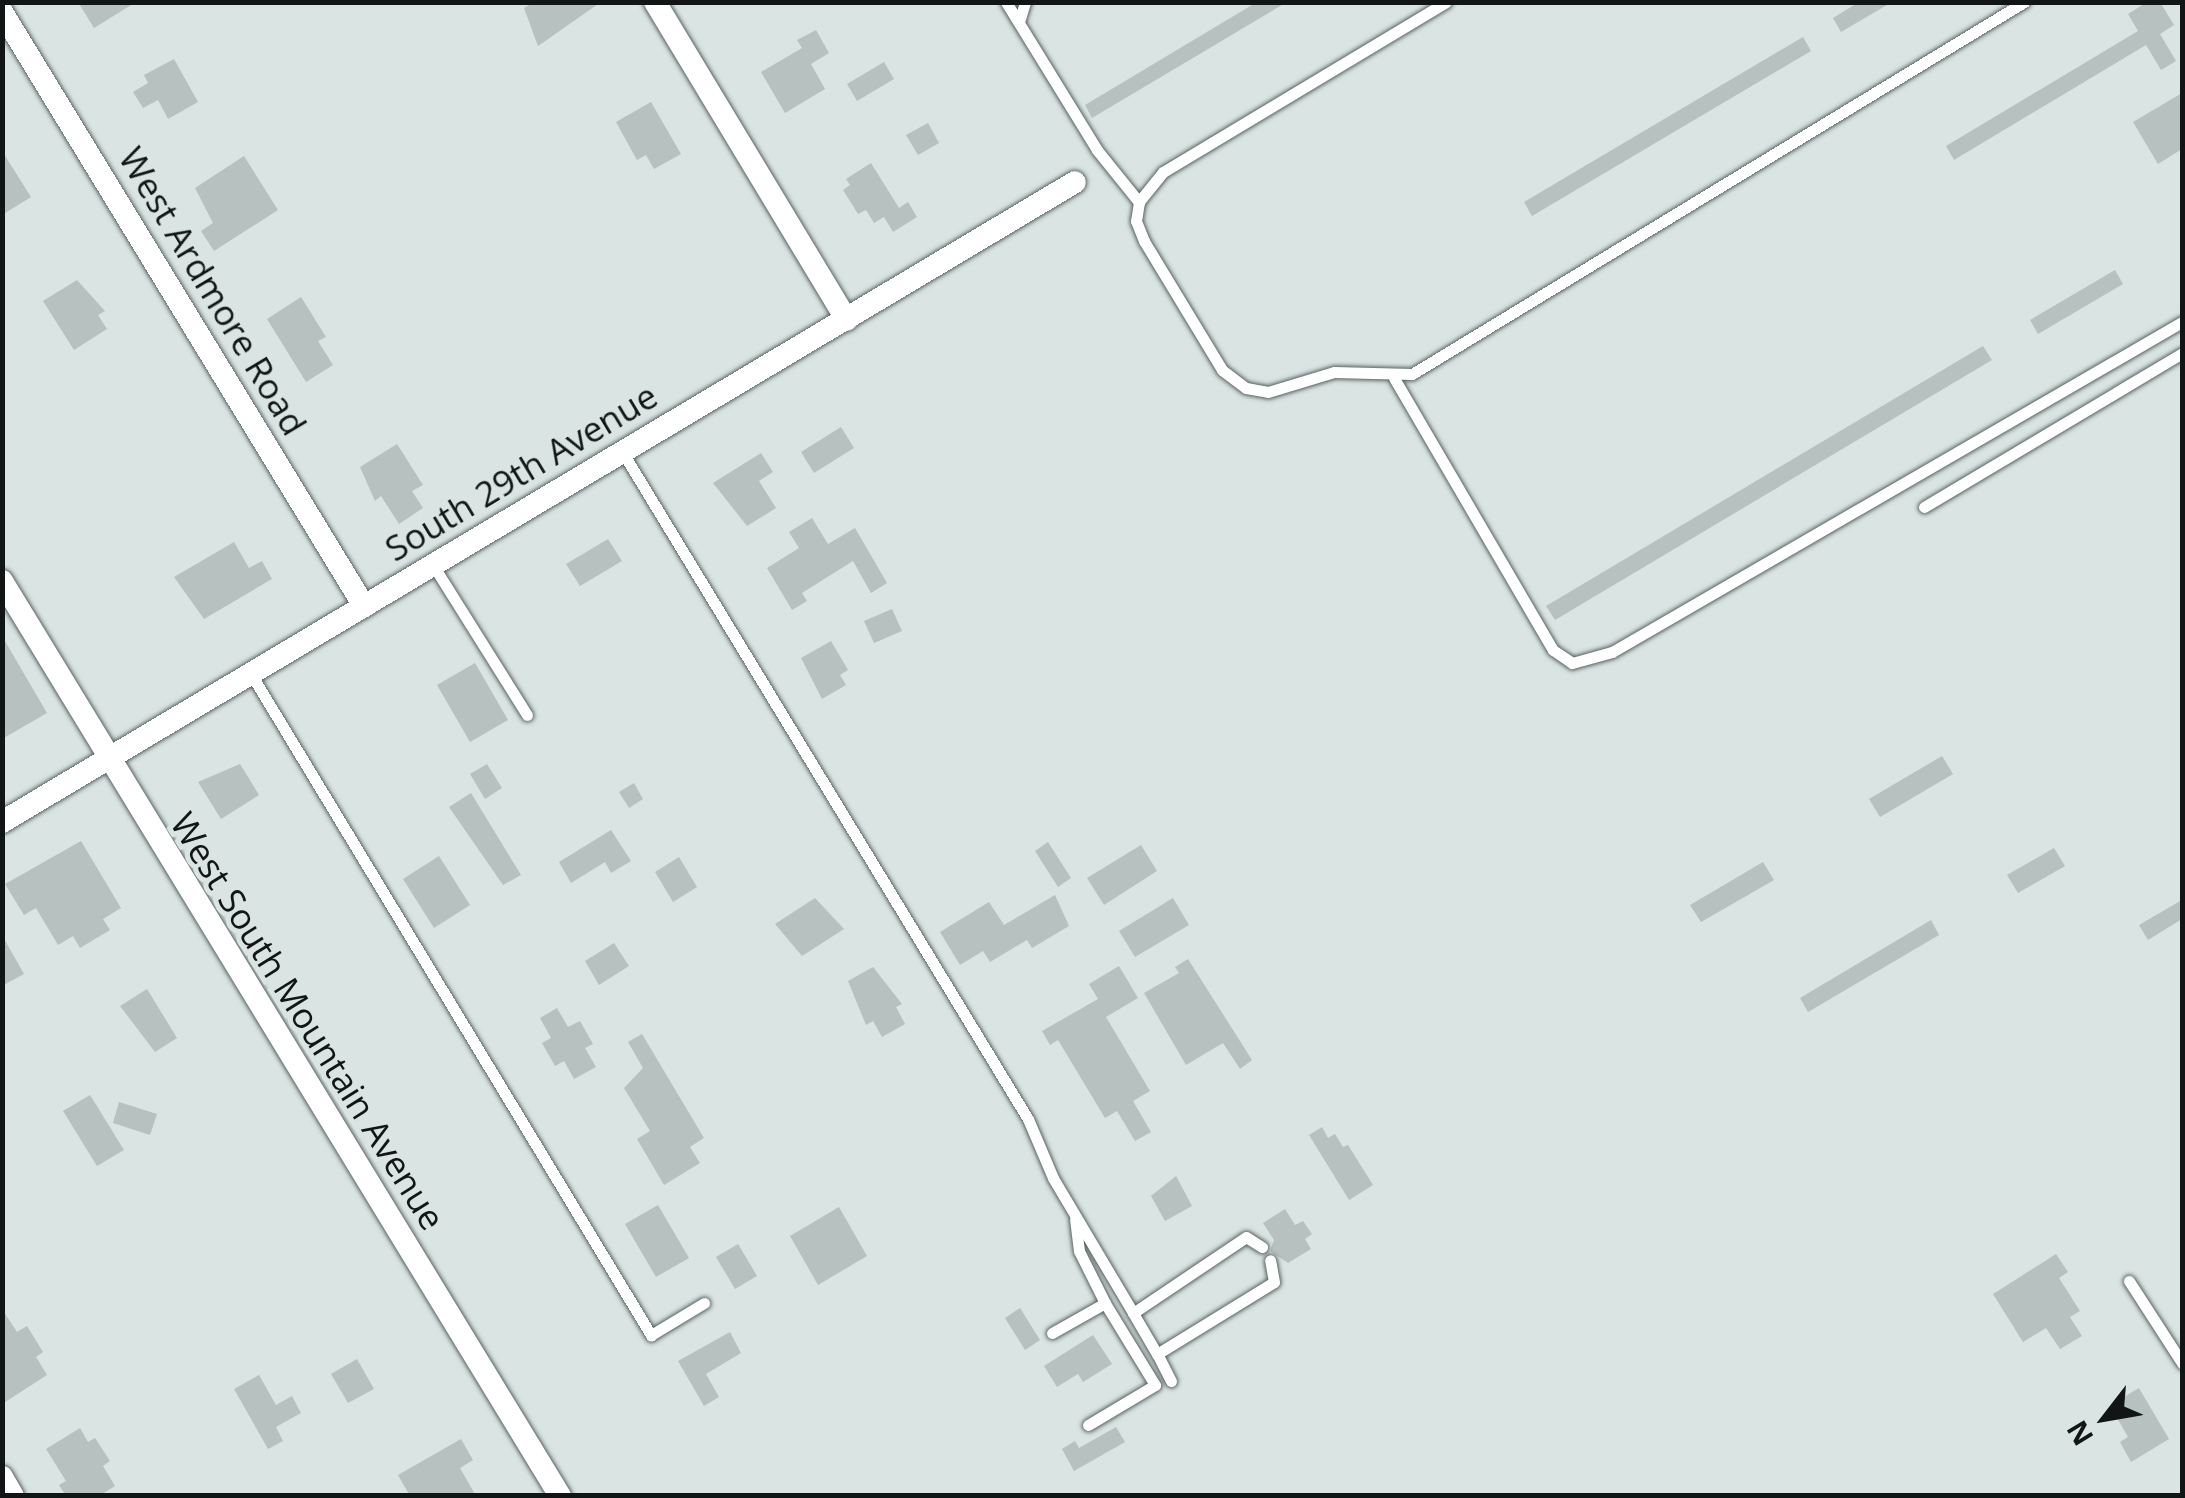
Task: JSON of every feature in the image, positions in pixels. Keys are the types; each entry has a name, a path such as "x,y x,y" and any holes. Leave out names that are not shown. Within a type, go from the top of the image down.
{"street":[{"path":"655,2 847,320"},
{"name":"West Ardmore Road","path":"2,12 364,606"},
{"name":"South 29th Avenue","path":"2,822 1075,182"},
{"name":"West South Mountain Avenue","path":"2,581 106,760 560,1496"},
{"path":"2,1477 14,1496"}],"lane":[{"path":"1006,2 1097,150 1139,202"},
{"path":"1019,22 1025,2"},
{"path":"1446,2 1163,172 1139,202 1136,220 1144,241 1234,381 1268,392 1334,372 1394,378 1412,374 2024,2"},
{"path":"1394,378 1553,650 1572,663 1612,652 2182,322"},
{"path":"1924,507 2182,353"},
{"path":"623,452 1028,1119 1074,1215 1171,1381"},
{"path":"433,565 526,715"},
{"path":"251,674 651,1335 704,1303"},
{"path":"1074,1215 1079,1251 1105,1304 1155,1386 1088,1425"},
{"path":"1133,1313 1246,1237 1262,1247"},
{"path":"1157,1354 1274,1282 1270,1260"},
{"path":"2128,1282 2182,1363"},
{"path":"1052,1333 1105,1304"}],"building":[{"path":"78,2 136,2 94,28"},
{"path":"534,2 601,2 538,46 524,8"},
{"path":"1257,2 1287,2 1092,118 1085,105"},
{"path":"1859,2 1892,2 1841,32 1833,18"},
{"path":"2147,2 2160,2 2174,25 2160,34 2176,61 2161,70 2146,45 1954,160 1946,146 2138,31 2128,14"},
{"path":"816,30 829,53 811,64 825,89 785,113 761,72 802,48 797,40"},
{"path":"1803,37 1811,51 1532,216 1524,202"},
{"path":"174,59 198,102 168,119 158,100 143,108 133,92 148,83 144,75"},
{"path":"884,62 894,79 857,101 847,84"},
{"path":"2182,93 2182,149 2158,164 2133,122"},
{"path":"651,102 681,154 654,169 646,155 637,160 616,122"},
{"path":"928,123 939,143 918,155 906,135"},
{"path":"2,151 31,197 2,215"},
{"path":"244,156 278,210 214,251 201,231 213,223 195,188"},
{"path":"871,163 899,208 908,202 917,217 893,232 884,217 874,223 866,210 858,214 843,190 850,185 846,179"},
{"path":"2115,270 2123,284 2038,334 2030,320"},
{"path":"77,280 105,311 98,315 107,329 74,350 43,301"},
{"path":"301,297 326,337 318,341 333,365 306,382 267,319"},
{"path":"1983,346 1992,360 1555,620 1546,606"},
{"path":"841,427 854,448 814,473 801,452"},
{"path":"397,444 423,485 412,491 423,508 399,524 381,496 375,501 360,467"},
{"path":"761,453 773,472 759,481 776,508 747,526 713,483"},
{"path":"812,518 828,544 855,528 887,583 871,593 853,561 802,593 807,601 792,610 767,568 799,548 789,532"},
{"path":"608,539 622,561 580,586 566,564"},
{"path":"234,542 249,568 262,561 272,579 204,619 174,577"},
{"path":"892,609 902,631 874,643 864,621"},
{"path":"2,636 47,713 2,739"},
{"path":"831,641 848,670 840,675 846,685 822,699 801,658"},
{"path":"475,663 508,720 470,742 437,685"},
{"path":"1942,756 1953,774 1880,817 1869,799"},
{"path":"240,764 259,795 221,819 198,782"},
{"path":"487,764 502,788 485,799 470,774"},
{"path":"634,783 643,799 629,808 619,792"},
{"path":"471,793 521,875 503,885 449,807"},
{"path":"611,830 631,861 611,873 605,862 571,883 559,862"},
{"path":"81,841 121,908 103,919 110,930 80,948 73,936 58,945 36,908 24,915 5,884"},
{"path":"1048,842 1071,878 1058,887 1035,851"},
{"path":"1141,845 1157,871 1104,905 1087,878"},
{"path":"2054,848 2065,866 2018,893 2007,875"},
{"path":"439,856 470,905 434,928 403,879"},
{"path":"679,857 697,887 673,902 655,872"},
{"path":"1763,862 1774,880 1701,922 1690,905"},
{"path":"1055,895 1069,926 1032,948 1027,940 990,962 983,951 960,965 940,932 989,902 1004,925"},
{"path":"815,898 844,929 802,956 775,924"},
{"path":"1173,898 1189,925 1135,957 1119,931"},
{"path":"2182,900 2182,919 2148,940 2139,925"},
{"path":"1931,920 1939,935 1808,1012 1800,998"},
{"path":"2,935 24,974 2,986"},
{"path":"614,943 629,966 599,985 585,961"},
{"path":"1188,959 1252,1060 1240,1069 1223,1043 1186,1065 1144,993 1179,973 1175,967"},
{"path":"1119,966 1138,998 1106,1017 1150,1091 1133,1101 1151,1132 1135,1141 1117,1111 1105,1118 1058,1040 1050,1045 1042,1031 1098,999 1089,984"},
{"path":"873,967 902,1004 896,1007 905,1024 882,1037 873,1021 866,1025 848,981"},
{"path":"147,989 177,1038 155,1052 120,1006"},
{"path":"557,1008 568,1027 580,1021 593,1044 585,1048 596,1067 574,1079 564,1061 555,1066 542,1043 551,1038 540,1018"},
{"path":"642,1034 704,1138 690,1147 700,1163 664,1185 637,1139 650,1131 624,1088 643,1068 628,1042"},
{"path":"90,1095 124,1150 97,1166 63,1111"},
{"path":"119,1102 157,1114 150,1135 113,1123"},
{"path":"1322,1127 1328,1138 1335,1134 1343,1147 1348,1145 1373,1185 1349,1200 1309,1135"},
{"path":"1176,1176 1192,1206 1165,1221 1151,1196"},
{"path":"658,1205 689,1258 656,1277 625,1224"},
{"path":"839,1207 867,1256 818,1285 790,1236"},
{"path":"1285,1209 1295,1225 1303,1221 1312,1234 1305,1239 1311,1249 1288,1263 1270,1251 1274,1240 1263,1223"},
{"path":"738,1244 757,1276 735,1289 716,1257"},
{"path":"2056,1254 2068,1272 2059,1278 2080,1311 2070,1317 2082,1336 2060,1349 2046,1328 2023,1342 1993,1294"},
{"path":"1020,1308 1040,1340 1025,1350 1005,1318"},
{"path":"2,1309 17,1332 27,1326 43,1352 36,1357 47,1375 2,1404"},
{"path":"730,1332 741,1353 706,1374 719,1397 704,1406 678,1361"},
{"path":"1093,1335 1112,1364 1083,1382 1078,1374 1057,1387 1044,1366"},
{"path":"357,1359 374,1389 348,1403 331,1374"},
{"path":"259,1375 276,1405 292,1396 301,1413 276,1427 283,1441 268,1449 234,1389"},
{"path":"2139,1388 2169,1439 2131,1462 2120,1442 2128,1437 2116,1416 2123,1412 2117,1401"},
{"path":"1116,1427 1125,1442 1074,1471 1062,1449 1075,1441 1079,1448"},
{"path":"80,1428 88,1442 95,1438 110,1461 103,1466 115,1486 99,1496 66,1496 59,1485 66,1481 46,1449"},
{"path":"461,1439 473,1460 460,1468 476,1496 410,1496 398,1475"}]}
